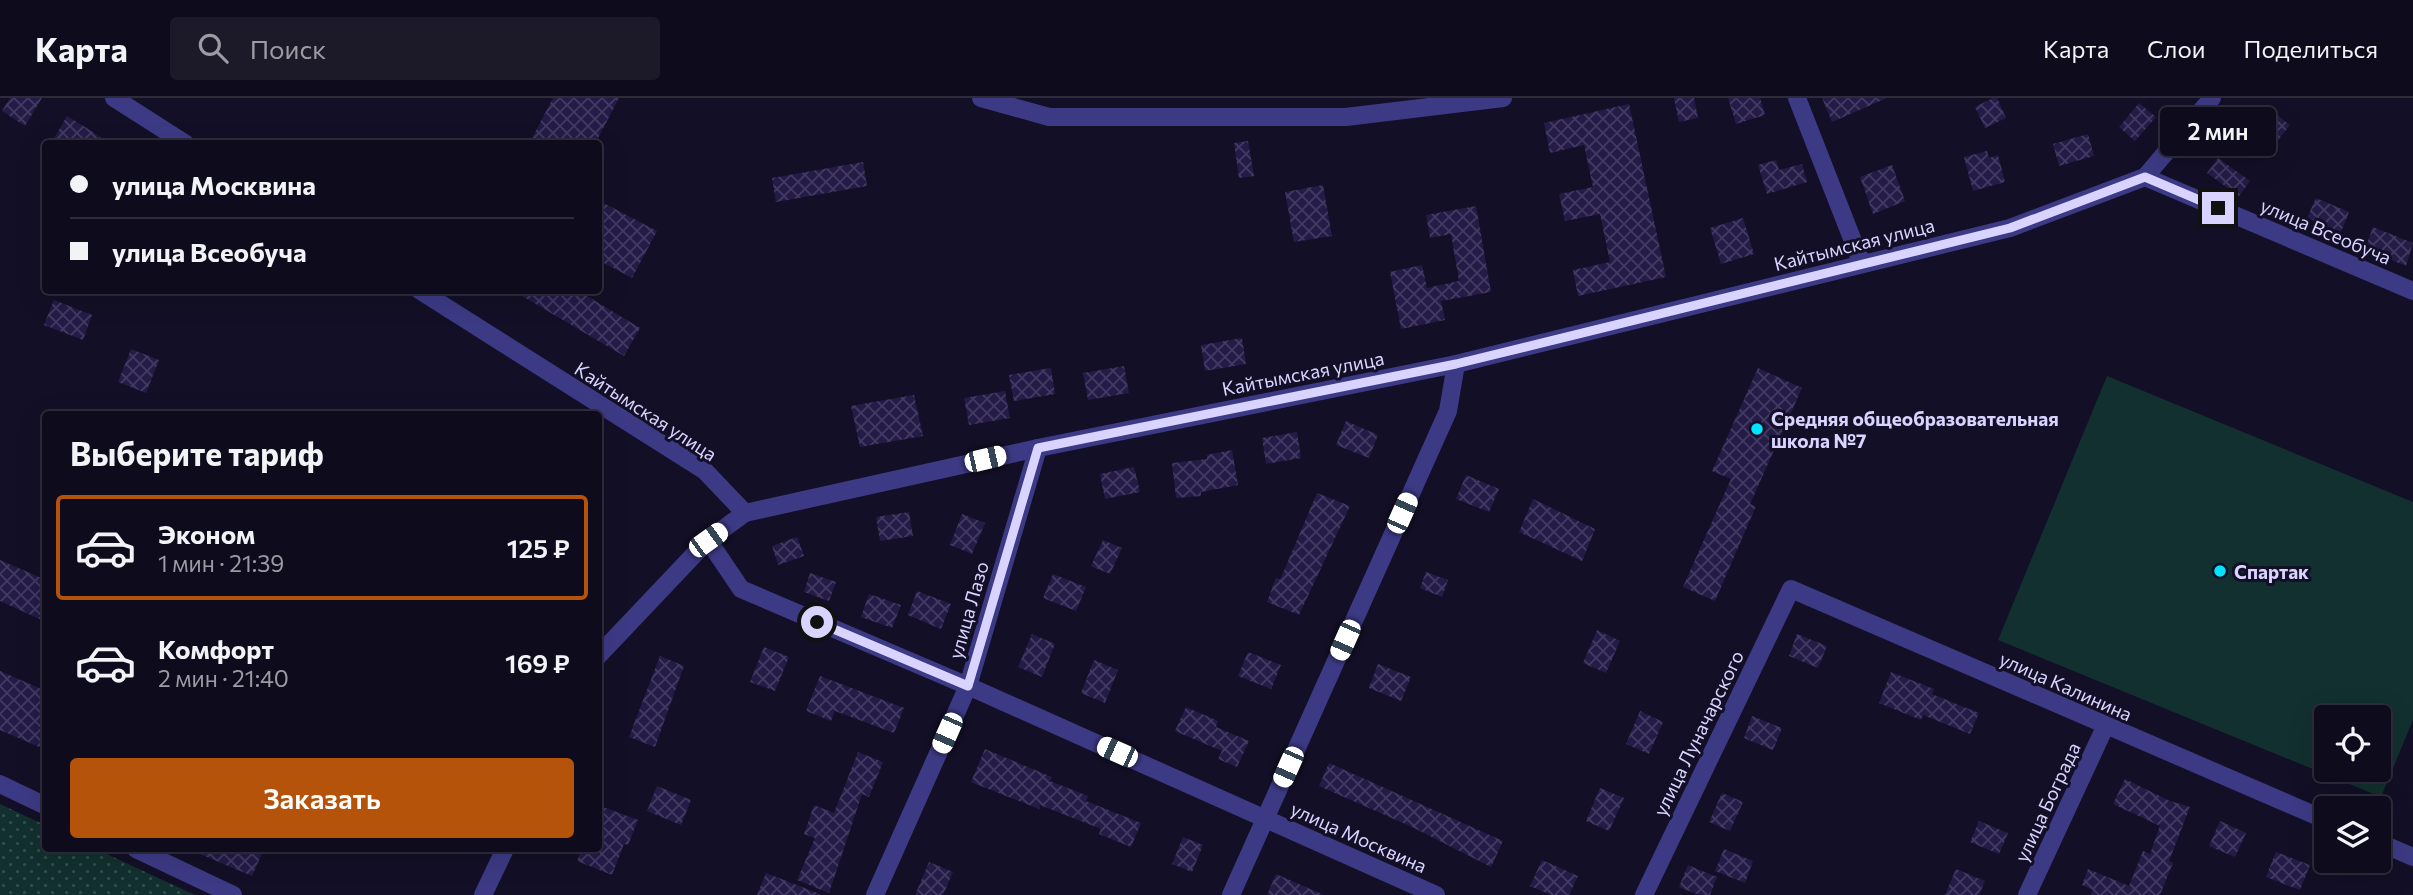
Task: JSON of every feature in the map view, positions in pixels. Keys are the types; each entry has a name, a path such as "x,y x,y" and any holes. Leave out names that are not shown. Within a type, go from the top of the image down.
{"street":[{"path":"114,98 180,140"},
{"path":"981,98 1049,117 1346,117 1503,98"},
{"path":"1797,98 1862,264"},
{"name":"Кайтымская улица","path":"425,294 705,471 745,513 1038,448 1456,364 2010,228 2145,177 2212,98"},
{"name":"улица Всеобуча","path":"2145,177 2413,291"},
{"path":"1231,895 1448,411 1456,364"},
{"name":"улица Лазо","path":"875,895 968,686 1038,448"},
{"path":"602,652 708,540 745,513"},
{"name":"улица Москвина","path":"708,540 741,589 968,686 1436,895"},
{"name":"улица Калинина","path":"1791,589 2105,727 2314,815"},
{"name":"улица Луначарского","path":"1644,895 1791,589"},
{"name":"улица Бограда","path":"2027,895 2105,727"},
{"path":"0,785 42,804"},
{"path":"2391,848 2413,857"},
{"path":"142,852 233,895"},
{"path":"483,895 504,852"}],"green space":[{"name":"Спартак","path":"2107,376 2413,502 2413,720 2391,773 2391,705 2314,705 2314,770 1998,640"},
{"name":"Спартак","path":"2344,782 2387,782 2381,796"},
{"path":"0,804 42,824 42,852 102,852 195,895 0,895"}],"building":[{"path":"10,98 42,98 25,126 2,111"},
{"path":"553,98 619,98 597,140 531,140"},
{"path":"1674,98 1694,98 1698,118 1679,122"},
{"path":"1728,98 1760,98 1765,115 1736,124"},
{"path":"1822,98 1887,98 1832,122"},
{"path":"1997,98 2006,118 1985,128 1975,107"},
{"path":"2139,103 2156,117 2135,141 2119,127"},
{"path":"1629,104 1666,277 1578,296 1573,270 1610,262 1600,214 1565,221 1559,194 1593,187 1584,145 1550,153 1544,123"},
{"path":"2265,106 2290,125 2273,147 2249,128"},
{"path":"67,116 104,140 53,140"},
{"path":"2088,134 2094,156 2059,166 2053,144"},
{"path":"1248,141 1254,176 1239,178 1234,143"},
{"path":"1987,151 1989,158 1998,155 2005,182 1973,191 1964,157"},
{"path":"2218,158 2250,181 2239,196 2207,173"},
{"path":"1776,160 1779,170 1802,164 1807,182 1767,194 1758,165"},
{"path":"863,162 867,186 776,202 772,178"},
{"path":"1892,165 1905,201 1873,214 1860,177"},
{"path":"1323,185 1332,236 1294,242 1285,192"},
{"path":"2316,198 2349,212 2341,232 2307,218"},
{"path":"602,202 657,231 632,278 602,262"},
{"path":"1476,206 1491,292 1441,301 1445,320 1401,329 1390,272 1422,265 1427,288 1459,281 1451,234 1430,238 1426,215"},
{"path":"1743,218 1754,254 1721,264 1710,228"},
{"path":"2373,227 2413,243 2406,266 2365,249"},
{"path":"519,294 584,294 640,328 624,356"},
{"path":"54,300 92,315 83,340 44,325"},
{"path":"1242,338 1246,364 1205,371 1201,345"},
{"path":"131,349 159,360 146,393 118,382"},
{"path":"1124,366 1129,393 1088,400 1083,373"},
{"path":"1051,368 1055,394 1014,401 1009,375"},
{"path":"1758,368 1802,388 1750,504 1756,506 1715,601 1683,587 1731,479 1712,471"},
{"path":"1005,391 1010,418 969,425 964,398"},
{"path":"914,395 923,436 860,447 851,406"},
{"path":"1346,421 1378,435 1369,458 1336,445"},
{"path":"1297,432 1301,458 1266,464 1262,438"},
{"path":"1232,450 1238,485 1201,492 1201,496 1176,498 1172,463 1207,459 1207,455"},
{"path":"1134,467 1140,492 1105,499 1100,474"},
{"path":"1466,475 1499,489 1489,512 1456,499"},
{"path":"1317,493 1350,506 1299,615 1267,602 1276,578 1280,580"},
{"path":"1533,499 1595,529 1582,561 1519,532"},
{"path":"909,512 913,536 880,541 876,517"},
{"path":"962,514 985,523 972,554 950,545"},
{"path":"797,537 804,556 778,565 772,546"},
{"path":"1103,540 1122,548 1110,574 1091,566"},
{"path":"0,560 42,578 42,620 0,601"},
{"path":"1426,572 1448,580 1442,597 1420,588"},
{"path":"810,573 836,582 829,601 804,592"},
{"path":"1053,574 1086,587 1076,611 1043,598"},
{"path":"917,591 951,604 941,629 908,615"},
{"path":"869,594 901,605 892,628 861,617"},
{"path":"1597,630 1620,641 1606,673 1583,663"},
{"path":"1032,634 1055,644 1042,677 1018,667"},
{"path":"1797,634 1827,646 1818,668 1789,656"},
{"path":"764,647 789,657 775,691 750,682"},
{"path":"1248,652 1281,665 1271,689 1238,676"},
{"path":"660,656 684,666 655,747 629,737"},
{"path":"1094,660 1118,670 1105,703 1081,693"},
{"path":"1378,664 1411,677 1401,701 1369,688"},
{"path":"0,671 42,689 42,748 0,730"},
{"path":"1891,672 1934,689 1932,694 1979,713 1970,734 1923,715 1921,720 1879,703"},
{"path":"820,676 904,708 894,733 835,711 831,721 806,711"},
{"path":"1186,707 1218,721 1216,727 1249,741 1237,767 1218,759 1222,751 1175,731"},
{"path":"1640,711 1663,722 1649,754 1626,744"},
{"path":"1752,716 1782,728 1773,750 1744,738"},
{"path":"985,749 1052,777 1050,781 1088,796 1086,801 1141,823 1131,847 1099,834 1101,829 1040,805 1039,809 971,782"},
{"path":"858,752 883,762 869,797 862,794 829,893 797,880 815,838 804,834 814,805 834,813"},
{"path":"1329,763 1503,841 1491,867 1412,827 1319,786"},
{"path":"2125,779 2170,801 2190,807 2169,861 2173,863 2160,895 2090,895 2093,890 2082,885 2088,869 2129,886 2143,851 2150,854 2160,826 2113,804"},
{"path":"657,786 691,800 681,825 647,811"},
{"path":"1600,788 1624,798 1609,831 1586,821"},
{"path":"1722,793 1743,802 1730,831 1709,822"},
{"path":"602,806 638,820 628,845 624,844 612,875 577,861 581,852 602,852"},
{"path":"1979,821 2008,833 1999,854 1970,842"},
{"path":"2220,821 2246,833 2235,857 2209,846"},
{"path":"1183,837 1203,845 1192,872 1172,864"},
{"path":"1724,849 1753,861 1745,883 1715,871"},
{"path":"195,852 263,852 252,876"},
{"path":"2276,852 2310,865 2300,890 2266,877"},
{"path":"1542,860 1578,876 1569,895 1551,895 1530,886"},
{"path":"929,862 953,872 943,895 915,895"},
{"path":"1688,865 1717,877 1710,895 1699,895 1679,887"},
{"path":"1956,869 1985,881 1979,895 1945,895"},
{"path":"766,873 820,894 820,895 757,895"},
{"path":"1276,874 1324,895 1267,895"}],"place":[{"name":"Средняя общеобразовательная школа №7","path":"1757,429"},
{"name":"Спартак","path":"2220,571"}],"route":[{"path":"817,622 968,686 1038,448 1456,364 2010,228 2145,177 2218,208"}]}
